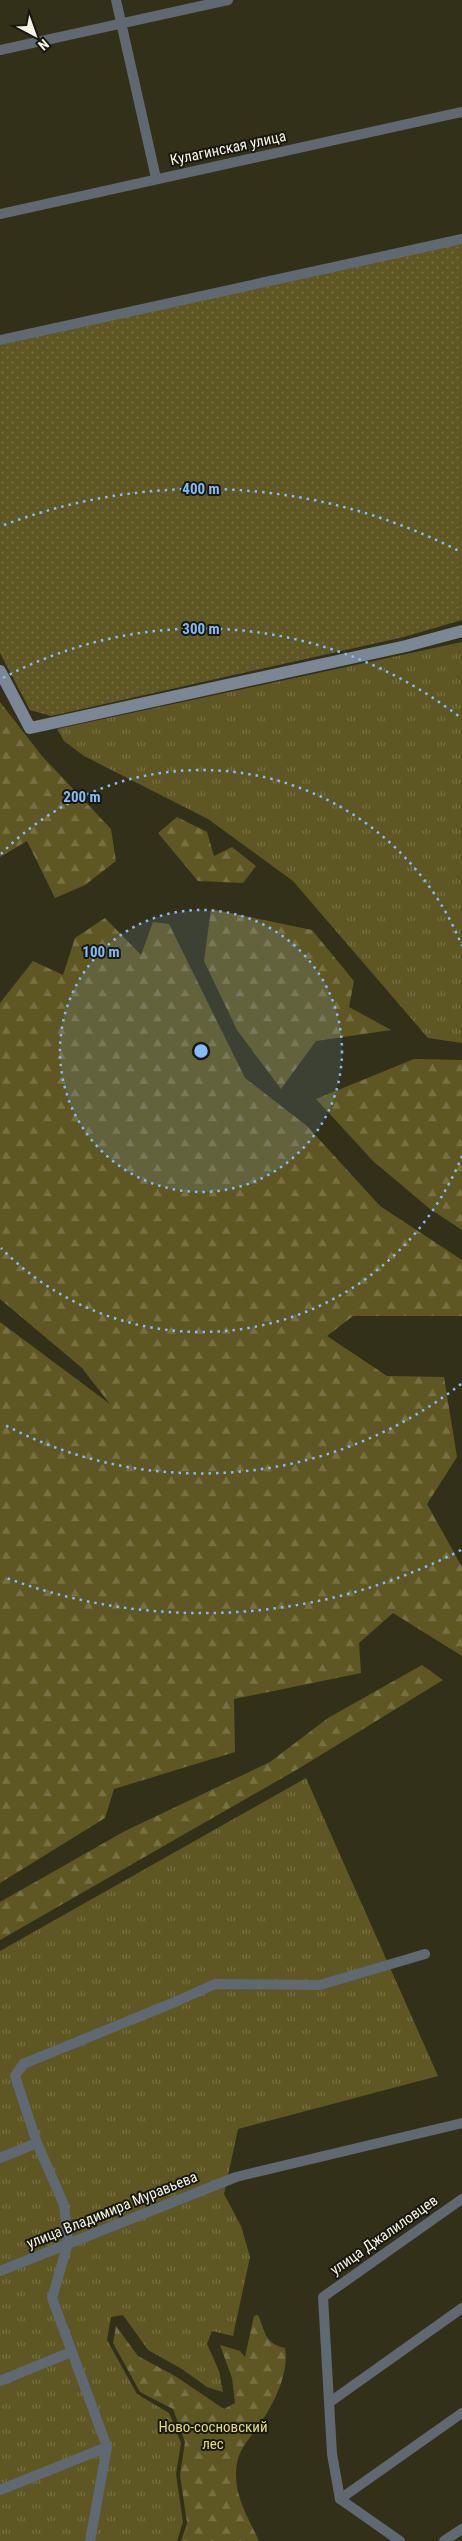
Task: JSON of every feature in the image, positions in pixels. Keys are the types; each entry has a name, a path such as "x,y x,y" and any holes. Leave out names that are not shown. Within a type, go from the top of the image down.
{"street":[{"path":"116,0 156,178"},
{"path":"0,50 228,0"},
{"name":"Кулагинская улица","path":"0,214 156,178 462,112"},
{"path":"0,340 462,239"},
{"path":"0,671 30,728 396,648 462,631"},
{"path":"90,2541 107,2447 52,2298 68,2243 64,2205 37,2143 15,2076 22,2064 215,1984 320,1985 425,1954"},
{"name":"улица Владимира Муравьева","path":"0,2271 236,2177 462,2123"},
{"path":"0,2158 37,2143"},
{"name":"улица Джалиловцев","path":"330,2402 323,2297 462,2199"},
{"path":"400,2541 340,2499 332,2454 330,2402 462,2308"},
{"path":"0,2381 71,2352"},
{"path":"340,2499 462,2414"},
{"path":"0,2490 107,2447"},
{"path":"444,2541 462,2529"}],"green space":[{"path":"462,243 462,620 404,637 51,716 30,710 0,653 0,345"},
{"path":"462,642 462,1043 428,1038 293,881 208,819 84,756 64,741 57,729"},
{"path":"0,702 42,756 111,829 116,861 85,885 55,898 27,841 0,857"},
{"path":"177,817 207,832 214,856 232,847 256,866 243,883 198,881 158,833"},
{"path":"211,909 312,930 354,981 349,1007 391,1030 316,1041 281,1089 237,1030 204,961"},
{"path":"105,918 141,955 153,922 169,924 245,1078 307,1126 380,1206 462,1260 462,1316 353,1316 327,1336 387,1376 444,1377 457,1457 427,1504 462,1567 462,1656 393,1613 359,1643 361,1673 234,1699 235,1752 114,1789 105,1818 0,1883 0,1322 110,1404 82,1368 0,1299 0,1003 33,961 63,975 75,938"},
{"path":"414,1059 462,1060 462,1230 430,1209 373,1161 316,1099"},
{"path":"422,1665 443,1680 298,1769 0,1940 0,1902 125,1831 270,1762 328,1718"},
{"path":"306,1778 438,2076 238,2129 224,2194 241,2226 250,2257 233,2336 212,2331 207,2344 219,2371 223,2392 207,2387 182,2369 148,2350 123,2315 111,2317 107,2340 137,2394 169,2413 181,2443 176,2474 183,2522 177,2541 0,2541 0,1951"},
{"name":"Ново-сосновский лес","path":"258,2315 269,2340 285,2348 286,2357 283,2376 277,2394 238,2458 236,2476 238,2493 259,2541 181,2541 187,2523 180,2475 185,2442 173,2409 140,2392 113,2343 116,2326 138,2356 175,2376 224,2409 235,2403 232,2378 220,2345 240,2351 245,2357 254,2316"}]}
